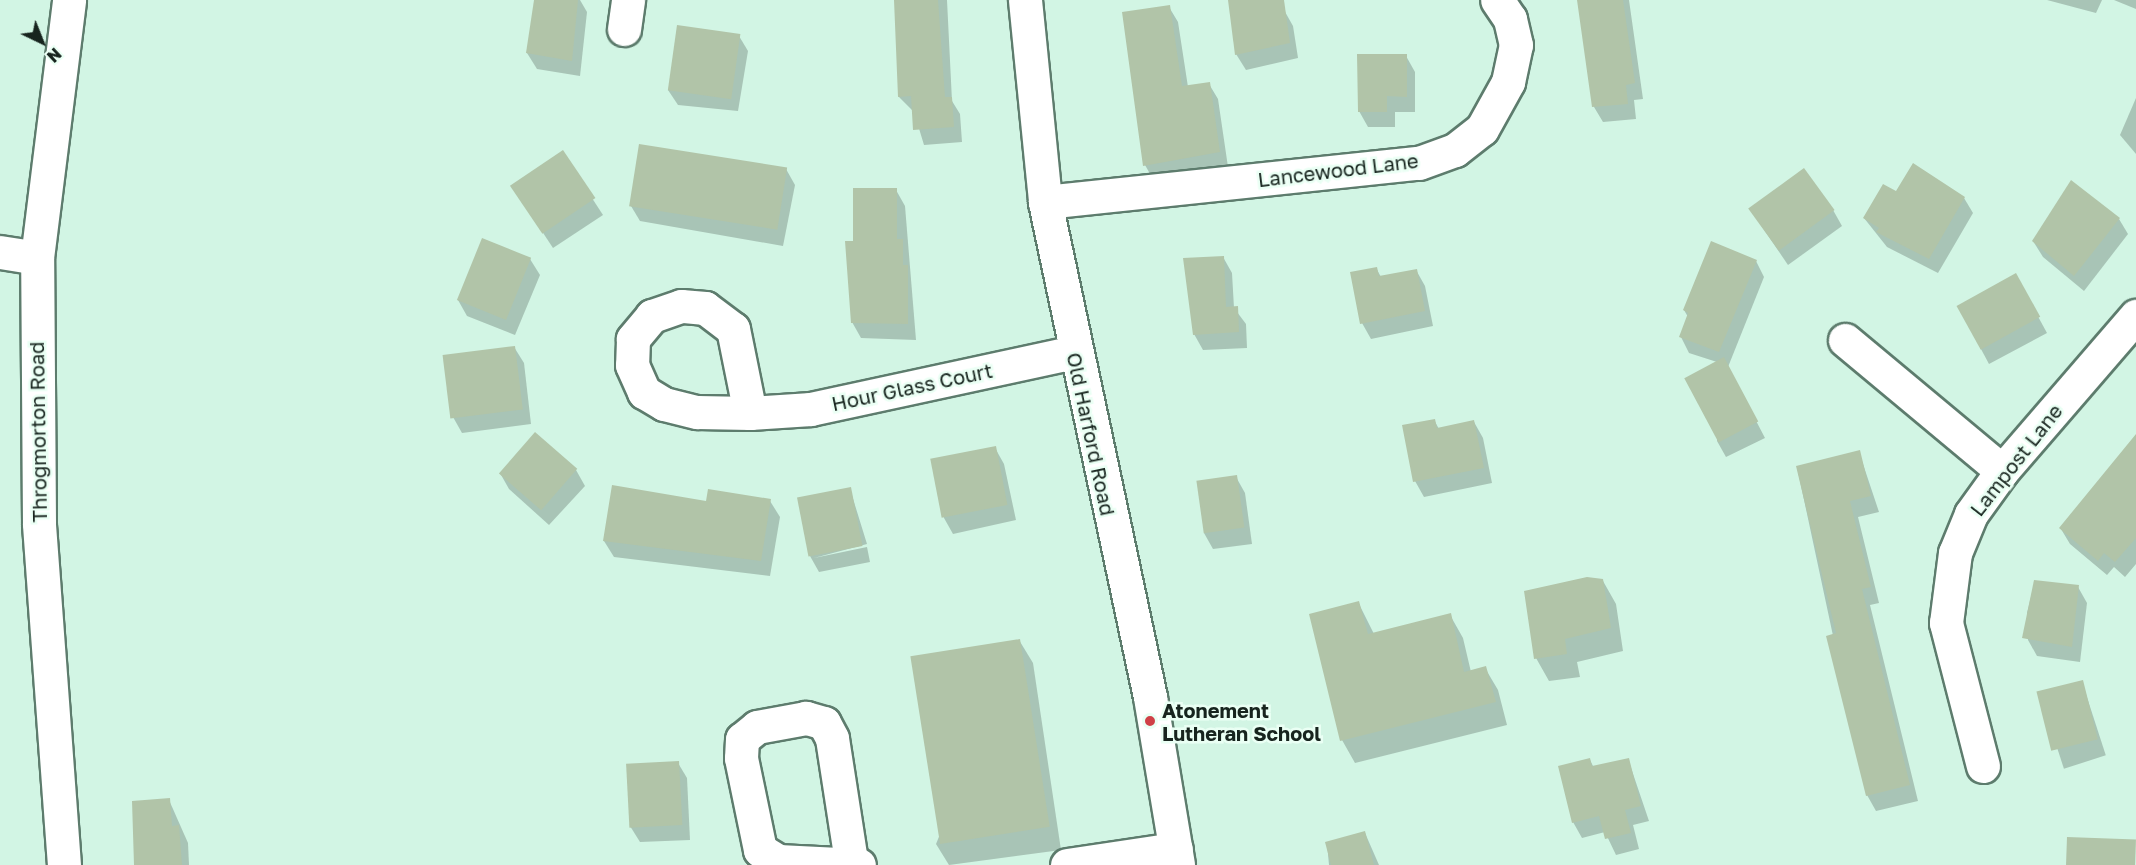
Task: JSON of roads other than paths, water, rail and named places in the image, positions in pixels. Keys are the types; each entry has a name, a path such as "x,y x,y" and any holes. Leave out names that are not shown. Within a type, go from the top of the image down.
{"street":[{"name":"Throgmorton Road","path":"64,865 39,524 37,258 69,0"},
{"name":"Old Harford Road","path":"1025,0 1045,202 1074,352 1150,698 1177,857"},
{"name":"Lancewood Lane","path":"1045,202 1419,163 1455,150 1482,129 1508,82 1516,45 1510,20 1497,0"},
{"path":"0,252 37,258"},
{"name":"Lampost Lane","path":"1983,766 1950,644 1947,588 1971,514 2002,471 2136,316"},
{"path":"1845,340 2002,471"},
{"name":"Hour Glass Court","path":"750,412 811,409 1074,352"},
{"path":"806,718 824,723 832,738 855,863 778,861 760,850 741,758 742,739 757,727 806,718"},
{"path":"1067,865 1177,857"}],"place":[{"name":"Atonement Lutheran School","path":"1150,721"}]}
